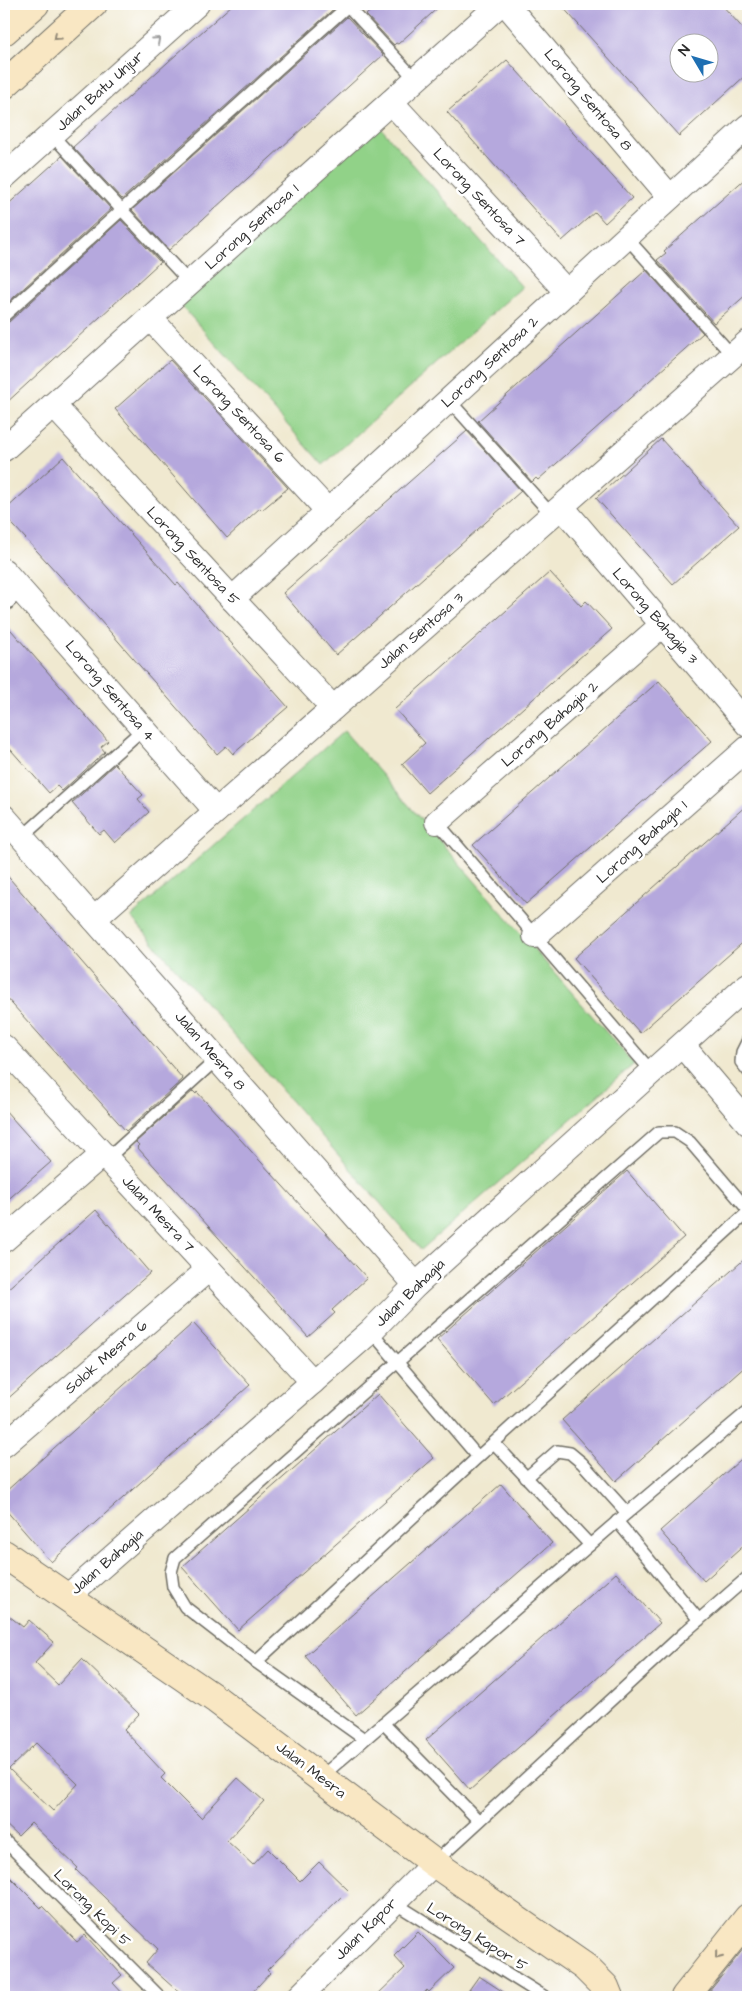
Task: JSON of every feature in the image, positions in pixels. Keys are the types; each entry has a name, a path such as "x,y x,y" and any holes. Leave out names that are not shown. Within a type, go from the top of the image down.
{"street":[{"path":"4,85 93,4"},
{"name":"Jalan Batu Unjur","path":"4,177 197,4"},
{"name":"Lorong Sentosa 1","path":"4,449 500,4"},
{"name":"Lorong Sentosa 8","path":"506,4 670,197"},
{"path":"4,31 27,6"},
{"name":"Lorong Sentosa 7","path":"391,102 567,292"},
{"name":"Lorong Sentosa 2","path":"232,599 748,126"},
{"name":"Lorong Sentosa 6","path":"150,318 328,511"},
{"name":"Jalan Sentosa 3","path":"94,919 557,511 743,350"},
{"name":"Lorong Sentosa 5","path":"53,405 333,708"},
{"name":"Lorong Bahagia 3","path":"557,511 662,625 748,725"},
{"name":"Lorong Sentosa 4","path":"4,571 216,811"},
{"name":"Lorong Bahagia 2","path":"437,822 662,625"},
{"name":"Lorong Bahagia 1","path":"535,936 748,748"},
{"name":"Jalan Mesra 8","path":"12,832 94,919 416,1285"},
{"name":"Jalan Bahagia","path":"67,1597 371,1330 416,1285 683,1046 748,985"},
{"path":"683,1046 748,1123"},
{"name":"Jalan Mesra 7","path":"4,1047 313,1382"},
{"path":"4,1240 105,1157"},
{"name":"Solok Mesra 6","path":"4,1445 209,1270"},
{"name":"Jalan Mesra","path":"4,1554 218,1700 434,1863 585,1967 605,1987 608,1997"},
{"name":"Jalan Kapor","path":"299,1997 434,1863"},
{"path":"685,1997 748,1918"}],"lane":[{"path":"4,316 348,4 416,80"},
{"path":"52,135 190,283"},
{"path":"626,237 743,350"},
{"path":"449,400 557,511"},
{"path":"4,607 21,590"},
{"path":"12,832 143,729"},
{"path":"437,822 652,1072"},
{"path":"748,1040 742,1052 741,1062 748,1071"},
{"path":"105,1157 217,1059"},
{"path":"256,1662 748,1211 690,1142 675,1132 659,1132 175,1558 171,1572 172,1587 185,1607 256,1662 364,1739"},
{"path":"371,1330 478,1457"},
{"path":"320,1777 617,1521 748,1411"},
{"path":"494,1443 590,1545"},
{"path":"526,1478 558,1450 570,1453 582,1462 627,1513"},
{"path":"617,1521 699,1620"},
{"path":"434,1863 748,1577"},
{"path":"383,1723 479,1821"},
{"name":"Lorong Kopi 5","path":"4,1840 160,1997"},
{"name":"Lorong Kapor 5","path":"393,1902 545,1997"}],"green space":[{"path":"378,125 522,287 323,465 179,303"},
{"path":"344,731 634,1064 421,1250 131,917"}],"building":[{"path":"233,4 339,4 122,199 73,147"},
{"path":"378,4 442,4 398,44 394,45 366,15"},
{"path":"560,4 721,4 748,34 748,73 679,136"},
{"path":"347,17 383,55 169,250 132,210"},
{"path":"507,60 632,198 605,223 595,212 562,241 447,112"},
{"path":"62,156 111,209 4,306 4,208"},
{"path":"748,176 748,293 714,323 657,260 666,253 664,251"},
{"path":"121,220 160,262 4,405 4,323 9,322"},
{"path":"646,270 703,333 538,480 536,478 532,482 478,421"},
{"path":"170,360 288,488 262,510 260,508 227,538 115,409"},
{"path":"467,431 521,491 336,655 283,593"},
{"path":"661,439 739,526 673,584 596,498"},
{"path":"63,457 176,585 178,583 288,707 233,754 226,746 217,754 91,610 4,515 4,511"},
{"path":"550,572 581,606 586,601 612,629 427,793 402,764 425,743 395,709"},
{"path":"4,622 108,741 101,747 105,752 62,791 57,786 49,793 4,742"},
{"path":"659,681 712,741 526,904 473,845"},
{"path":"115,764 143,795 138,799 149,812 115,843 104,830 99,834 72,803"},
{"path":"748,804 748,938 640,1033 574,958"},
{"path":"4,872 183,1079 126,1131 4,995"},
{"path":"193,1091 196,1094 197,1092 367,1278 332,1310 335,1313 308,1337 137,1147 139,1145 136,1142"},
{"path":"4,1109 51,1162 4,1203"},
{"path":"627,1171 684,1237 494,1405 437,1339"},
{"path":"96,1210 150,1273 4,1402 4,1292"},
{"path":"748,1256 748,1364 616,1481 562,1420"},
{"path":"193,1323 250,1385 51,1562 4,1508 4,1493"},
{"path":"378,1394 434,1458 238,1630 182,1567"},
{"path":"748,1453 748,1542 704,1581 660,1531"},
{"path":"501,1484 552,1543 356,1715 305,1656"},
{"path":"616,1573 660,1623 470,1790 426,1740"},
{"path":"4,1612 23,1627 29,1620 54,1642 35,1663 58,1685 82,1659 139,1714 124,1730 165,1774 161,1778 201,1818 238,1778 264,1801 227,1841 253,1865 268,1849 300,1881 319,1862 348,1890 267,1970 270,1973 248,1997 184,1997 146,1963 158,1949 76,1870 78,1868 31,1823 18,1836 4,1823","holes":["36,1743 78,1784 53,1811 9,1769"]},
{"path":"4,1871 77,1942 85,1935 122,1975 113,1983 126,1997 4,1997"},
{"path":"418,1932 454,1968 429,1992 427,1990 420,1997 375,1997 405,1968 394,1956"},
{"path":"748,1943 748,1997 705,1997"},
{"path":"479,1976 511,1997 464,1997"}]}
